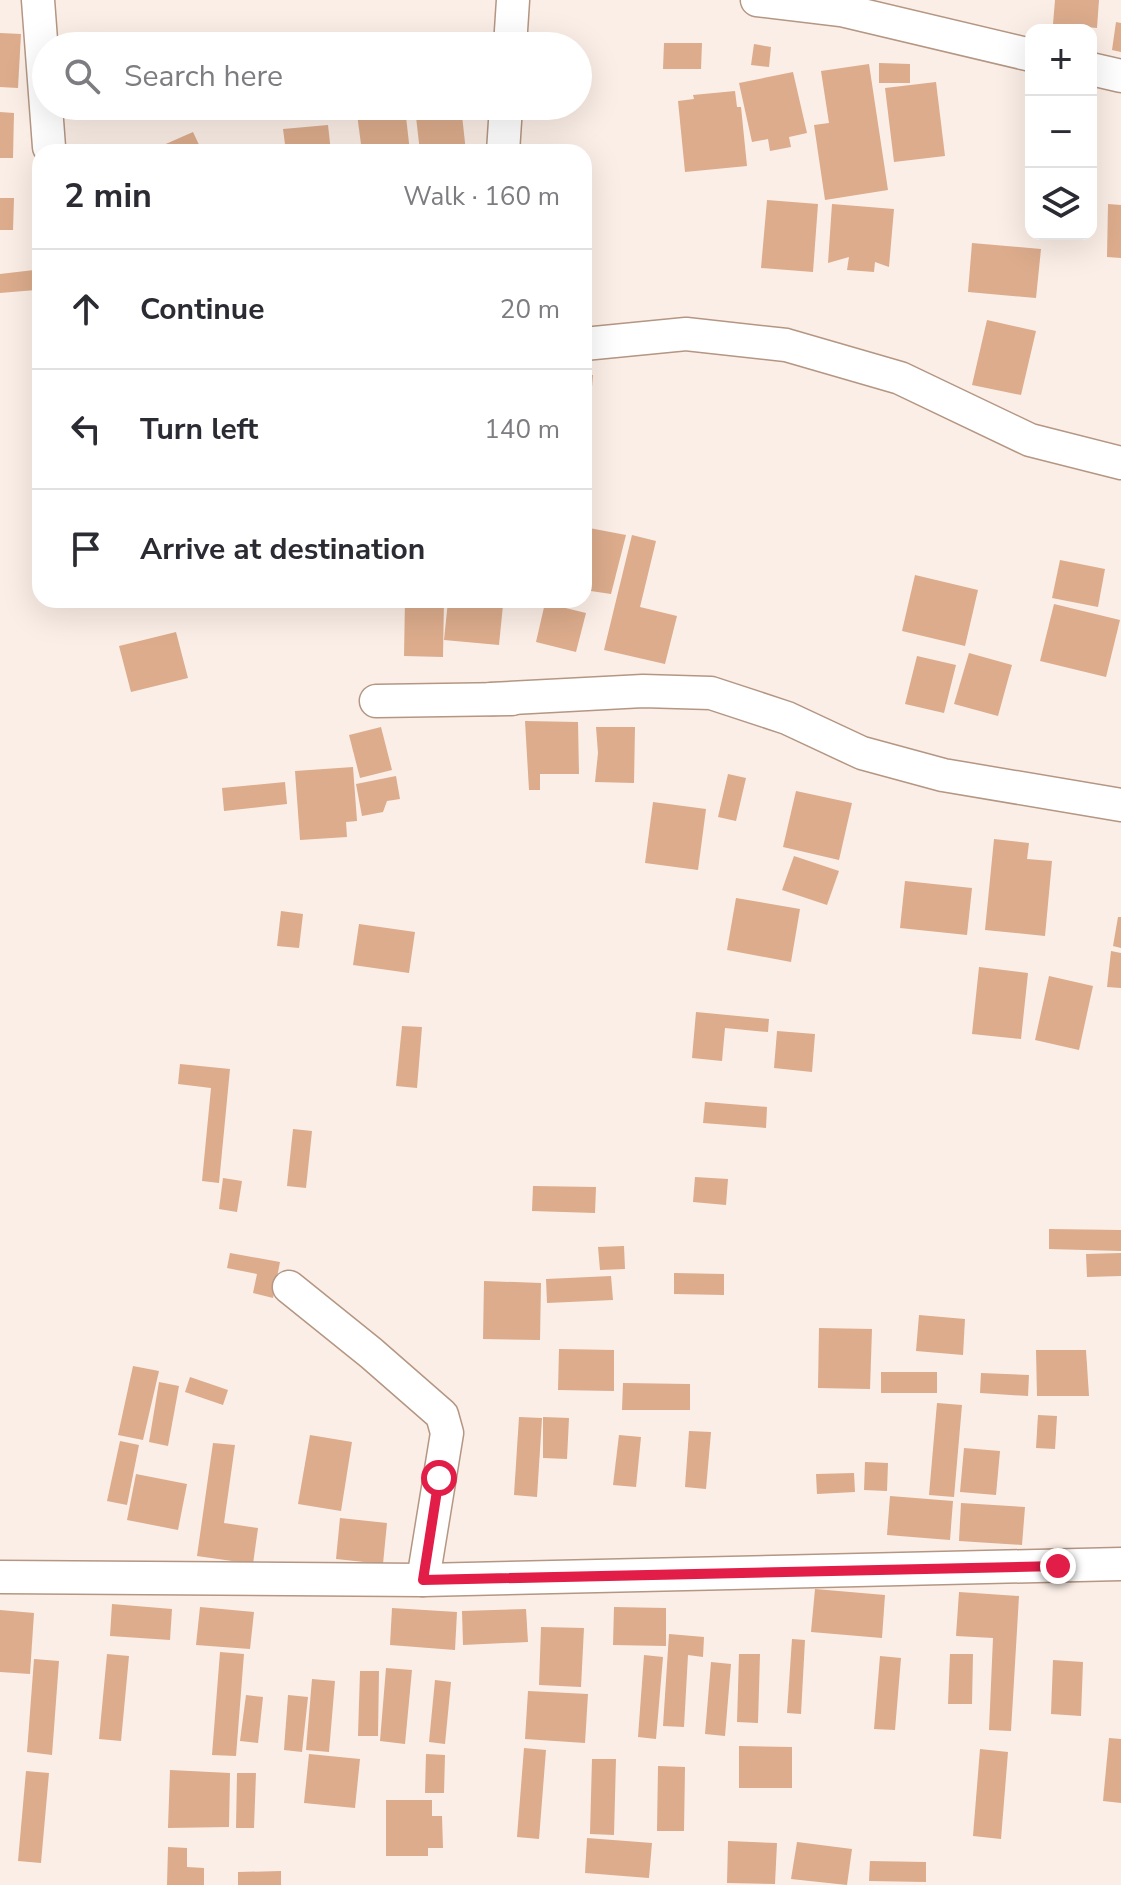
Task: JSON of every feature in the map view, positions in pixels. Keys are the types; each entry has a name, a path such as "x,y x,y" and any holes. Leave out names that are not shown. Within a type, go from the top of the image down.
{"street":[{"path":"38,0 40,32"},
{"path":"511,32 513,0"},
{"path":"757,0 841,10 1025,54"},
{"path":"1097,70 1121,76"},
{"path":"47,120 49,144"},
{"path":"504,144 505,120"},
{"path":"592,343 686,334 786,345 900,378 1030,440 1121,463"},
{"path":"376,701 643,691 711,693 787,718 862,753 943,775 1121,805"},
{"path":"289,1287 442,1415 447,1433 423,1580"},
{"path":"0,1577 423,1580 1121,1564"}],"building":[{"path":"1055,0 1099,0 1097,28 1097,24 1053,24"},
{"path":"1116,22 1121,23 1121,52 1112,50"},
{"path":"0,33 21,34 18,88 0,87"},
{"path":"664,43 702,43 701,69 663,69"},
{"path":"754,44 771,47 769,67 751,65"},
{"path":"879,63 910,64 910,83 879,83"},
{"path":"869,64 888,190 825,200 814,125 829,123 821,71"},
{"path":"793,72 807,133 789,137 791,147 770,151 768,139 752,142 739,83"},
{"path":"936,82 945,156 894,162 885,88"},
{"path":"735,91 737,107 741,107 747,166 685,172 678,101 694,99 693,95"},
{"path":"0,112 14,113 13,158 0,158"},
{"path":"358,120 406,120 409,144 361,144"},
{"path":"416,120 463,120 465,144 419,144"},
{"path":"328,125 330,144 285,144 283,129"},
{"path":"193,132 199,144 166,144"},
{"path":"0,198 14,198 13,230 0,230"},
{"path":"767,200 818,204 813,272 761,268"},
{"path":"832,204 894,209 889,267 875,262 874,272 847,270 849,257 828,263"},
{"path":"1108,204 1121,205 1121,258 1107,257"},
{"path":"972,243 1041,249 1036,298 968,292"},
{"path":"32,270 32,290 0,293 0,274"},
{"path":"987,320 1036,331 1021,395 972,385"},
{"path":"592,529 626,535 611,594 592,591"},
{"path":"632,535 656,541 640,607 677,616 665,664 604,650"},
{"path":"1060,560 1105,569 1098,607 1052,598"},
{"path":"915,575 978,590 965,646 902,631"},
{"path":"1054,604 1120,620 1106,677 1040,661"},
{"path":"405,608 444,608 443,657 404,656"},
{"path":"447,608 503,608 499,645 444,640"},
{"path":"544,608 566,608 586,613 576,652 536,642"},
{"path":"176,632 188,678 131,692 119,646"},
{"path":"969,653 1012,665 998,716 954,704"},
{"path":"917,656 956,665 944,713 905,704"},
{"path":"525,721 578,722 579,774 540,774 540,790 529,790"},
{"path":"381,727 392,770 360,778 349,735"},
{"path":"596,727 635,727 634,783 595,782 598,753"},
{"path":"353,767 357,821 346,822 347,837 300,840 295,771"},
{"path":"728,774 746,778 736,821 718,817"},
{"path":"396,776 400,799 387,801 383,812 362,816 356,784"},
{"path":"285,782 287,804 224,811 222,788"},
{"path":"796,791 852,803 839,860 783,847"},
{"path":"653,802 706,809 698,870 645,863"},
{"path":"994,839 1029,843 1027,859 1052,861 1045,936 985,930"},
{"path":"794,856 839,871 827,905 782,890"},
{"path":"905,881 972,888 967,935 900,928"},
{"path":"736,898 800,909 791,962 727,950"},
{"path":"281,911 303,914 299,948 277,946"},
{"path":"1118,917 1121,917 1121,948 1113,946"},
{"path":"359,924 415,932 409,973 353,965"},
{"path":"1111,951 1121,953 1121,988 1107,987"},
{"path":"979,967 1028,973 1021,1039 972,1034"},
{"path":"1049,976 1093,986 1079,1050 1035,1040"},
{"path":"696,1012 769,1019 768,1032 725,1028 722,1061 692,1058"},
{"path":"402,1026 422,1027 417,1088 396,1086"},
{"path":"777,1031 815,1034 812,1072 774,1068"},
{"path":"180,1064 230,1069 219,1183 202,1181 211,1088 178,1084"},
{"path":"705,1102 767,1107 766,1128 703,1123"},
{"path":"293,1129 312,1131 306,1188 287,1186"},
{"path":"695,1177 728,1179 726,1205 693,1202"},
{"path":"223,1178 242,1181 237,1212 219,1209"},
{"path":"533,1186 596,1187 595,1213 532,1211"},
{"path":"1049,1229 1121,1230 1121,1251 1049,1249"},
{"path":"624,1246 625,1269 600,1270 598,1247"},
{"path":"230,1253 280,1262 273,1298 253,1293 257,1274 227,1268"},
{"path":"1121,1253 1121,1276 1087,1277 1086,1254"},
{"path":"674,1273 724,1274 724,1295 674,1294"},
{"path":"611,1276 613,1300 547,1303 546,1279"},
{"path":"484,1281 541,1283 540,1340 483,1339"},
{"path":"919,1315 965,1319 963,1355 916,1351"},
{"path":"819,1328 872,1329 870,1389 818,1388"},
{"path":"559,1349 614,1350 614,1391 558,1390"},
{"path":"1036,1350 1086,1350 1089,1396 1037,1396"},
{"path":"133,1366 159,1371 143,1440 118,1435"},
{"path":"881,1372 937,1372 937,1393 881,1393"},
{"path":"981,1373 1029,1375 1028,1396 980,1393"},
{"path":"190,1377 228,1390 223,1405 185,1392"},
{"path":"159,1382 179,1386 168,1446 149,1442"},
{"path":"623,1383 690,1384 690,1410 622,1410"},
{"path":"937,1403 962,1405 954,1497 929,1495"},
{"path":"1038,1415 1057,1416 1055,1449 1036,1448"},
{"path":"519,1417 542,1418 537,1497 514,1495"},
{"path":"543,1417 569,1418 567,1459 543,1458"},
{"path":"689,1431 711,1432 706,1489 685,1487"},
{"path":"310,1435 352,1442 341,1511 298,1504"},
{"path":"619,1435 641,1437 636,1487 613,1485"},
{"path":"120,1441 139,1445 127,1505 107,1501"},
{"path":"213,1443 235,1445 224,1523 258,1528 253,1564 197,1556"},
{"path":"964,1448 1000,1451 996,1495 960,1492"},
{"path":"865,1462 888,1463 887,1491 864,1490"},
{"path":"854,1473 855,1492 817,1494 816,1474"},
{"path":"136,1474 187,1484 178,1530 127,1520"},
{"path":"890,1496 953,1501 950,1540 887,1535"},
{"path":"961,1503 1025,1507 1022,1545 959,1541"},
{"path":"340,1518 387,1523 383,1564 336,1559"},
{"path":"815,1589 885,1595 882,1638 811,1632"},
{"path":"959,1592 1019,1596 1011,1731 989,1730 993,1638 956,1636"},
{"path":"112,1604 172,1609 170,1640 110,1636"},
{"path":"200,1607 254,1612 250,1649 196,1645"},
{"path":"614,1607 666,1608 666,1646 613,1645"},
{"path":"392,1608 457,1612 455,1650 390,1645"},
{"path":"526,1609 528,1642 463,1645 462,1611"},
{"path":"0,1610 34,1613 30,1674 0,1672"},
{"path":"541,1627 584,1628 581,1687 539,1685"},
{"path":"669,1634 704,1637 703,1657 688,1655 684,1727 663,1726"},
{"path":"792,1639 805,1640 801,1714 787,1713"},
{"path":"220,1652 244,1654 236,1756 212,1755"},
{"path":"107,1654 129,1656 121,1741 99,1739"},
{"path":"739,1654 760,1654 758,1723 737,1722"},
{"path":"950,1654 973,1654 972,1704 948,1704"},
{"path":"644,1655 663,1657 656,1739 638,1737"},
{"path":"880,1656 901,1658 895,1730 874,1729"},
{"path":"34,1659 59,1661 52,1755 27,1752"},
{"path":"1053,1660 1083,1662 1081,1716 1051,1714"},
{"path":"711,1662 731,1664 725,1736 705,1734"},
{"path":"386,1668 412,1670 405,1744 380,1741"},
{"path":"360,1671 379,1671 378,1736 358,1736"},
{"path":"312,1679 335,1681 329,1752 306,1750"},
{"path":"435,1680 451,1682 445,1744 429,1742"},
{"path":"528,1691 588,1694 585,1743 525,1739"},
{"path":"246,1695 263,1697 258,1743 240,1741"},
{"path":"288,1695 308,1697 302,1752 284,1750"},
{"path":"1109,1738 1121,1739 1121,1803 1103,1801"},
{"path":"739,1746 792,1747 792,1788 739,1788"},
{"path":"524,1748 546,1750 539,1839 517,1837"},
{"path":"980,1749 1008,1752 1001,1839 973,1836"},
{"path":"309,1754 360,1759 355,1808 304,1803"},
{"path":"426,1754 445,1755 444,1793 425,1793"},
{"path":"592,1759 616,1759 614,1835 590,1834"},
{"path":"658,1766 685,1767 684,1831 657,1831"},
{"path":"170,1770 230,1773 229,1827 168,1828"},
{"path":"26,1771 49,1773 41,1863 18,1861"},
{"path":"237,1773 256,1773 254,1828 236,1828"},
{"path":"386,1800 432,1800 432,1816 442,1816 443,1848 428,1848 428,1856 386,1856"},
{"path":"587,1838 652,1843 649,1878 585,1873"},
{"path":"728,1841 777,1843 775,1884 727,1883"},
{"path":"797,1842 852,1849 847,1885 791,1879"},
{"path":"168,1847 187,1848 187,1867 204,1868 204,1885 167,1885"},
{"path":"870,1861 926,1862 926,1882 869,1881"},
{"path":"281,1871 281,1885 238,1885 238,1872"}],"route":[{"path":"439,1478 423,1580 1058,1566"}]}
